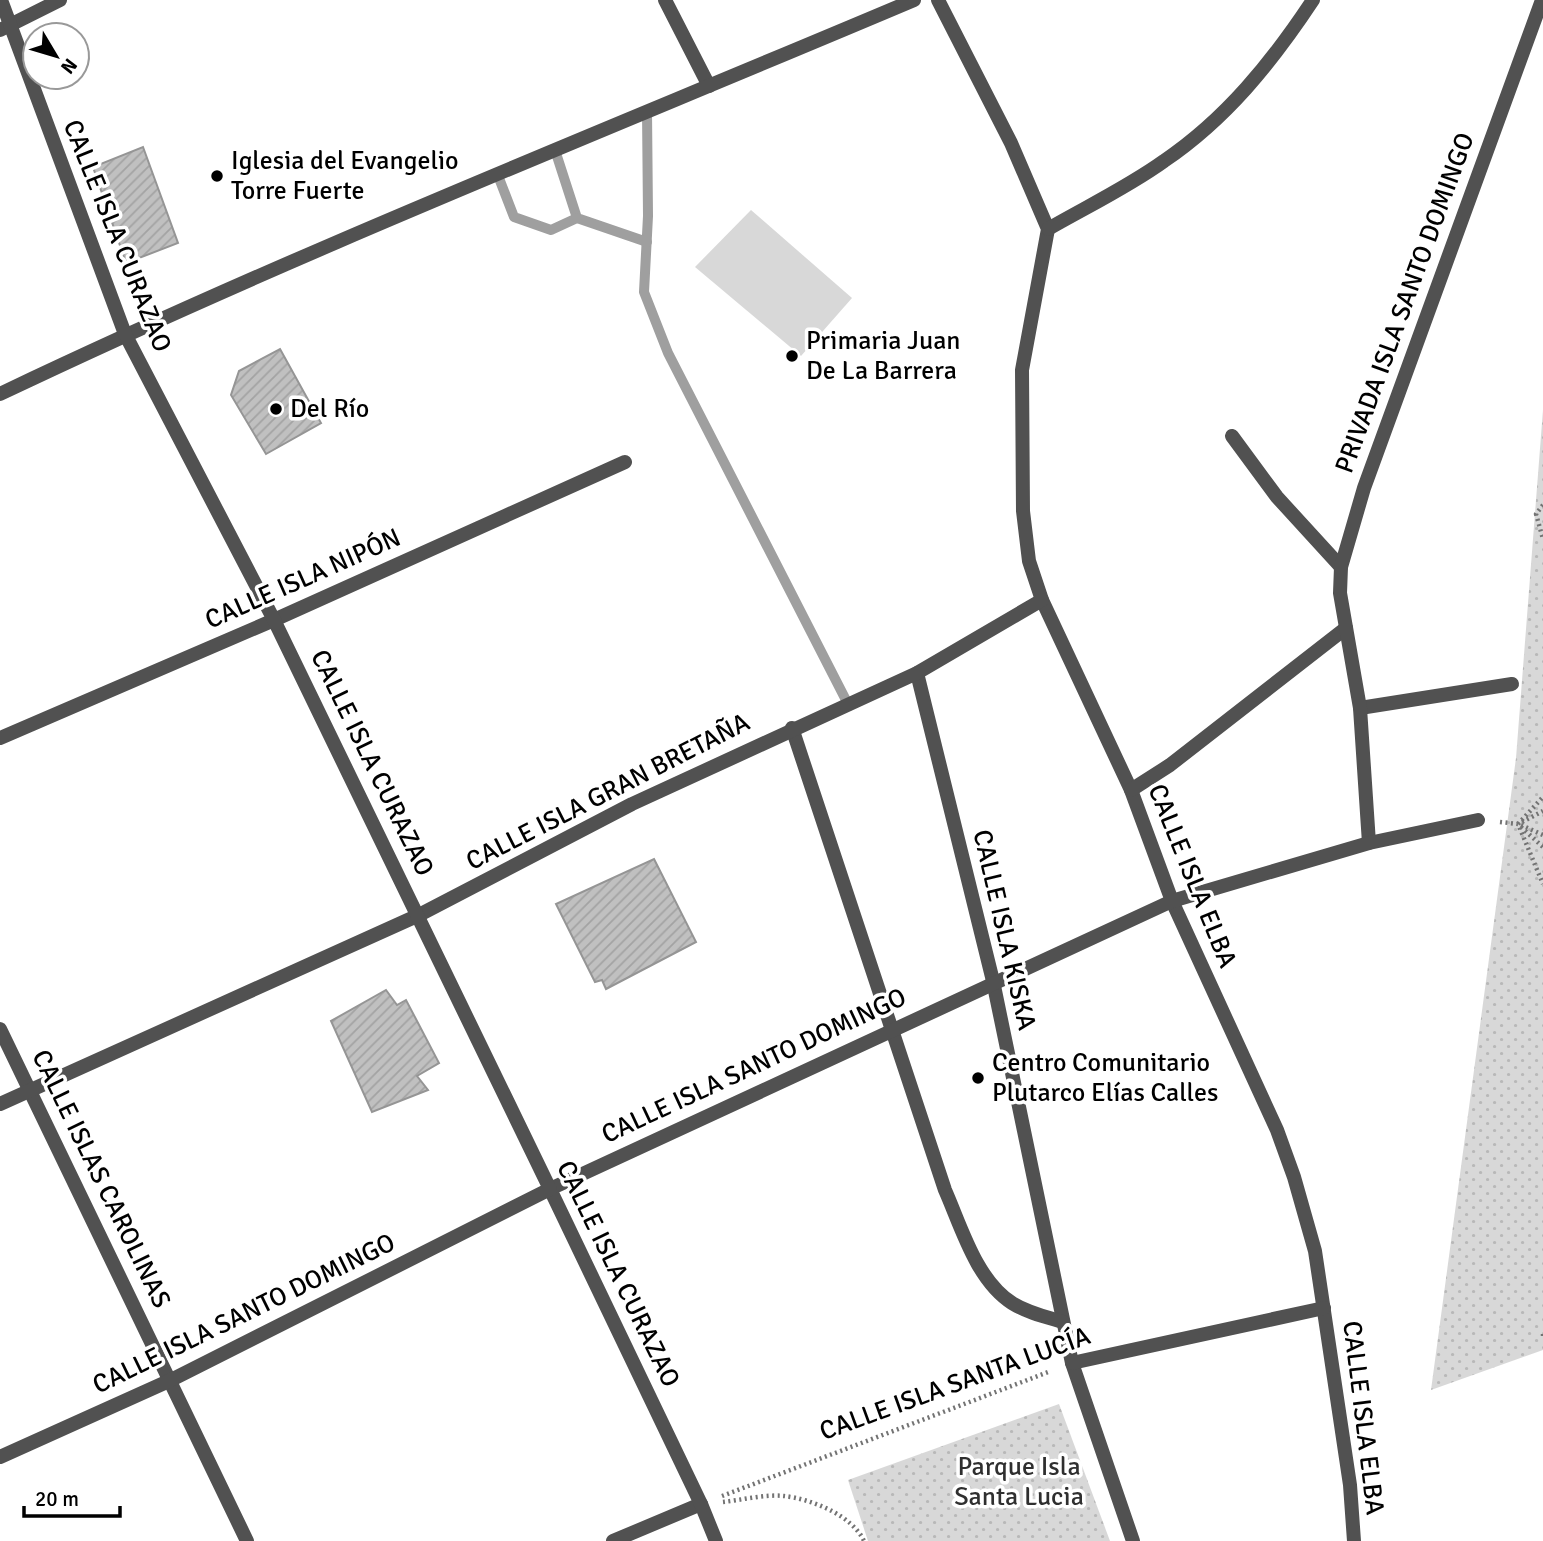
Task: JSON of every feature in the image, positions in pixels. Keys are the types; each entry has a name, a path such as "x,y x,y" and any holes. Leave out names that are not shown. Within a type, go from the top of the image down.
{"street":[{"name":"CALLE ISLA CURAZAO","path":"1,0 5,27 125,334 274,620 419,915 701,1504 716,1541"},
{"path":"5,27 60,0"},
{"path":"665,0 709,86"},
{"path":"0,394 125,334 497,173 914,0"},
{"path":"937,0 1011,144 1048,229 1165,161 1226,111 1276,57 1313,0"},
{"name":"PRIVADA ISLA SANTO DOMINGO","path":"1369,843 1360,708 1340,593 1341,568 1368,475 1542,0"},
{"name":"CALLE ISLA ELBA","path":"1048,229 1022,370 1023,511 1029,561 1042,600 1131,790 1172,901 1277,1130 1294,1177 1315,1251 1350,1485 1354,1541"},
{"path":"1231,436 1277,497 1341,568"},
{"name":"CALLE ISLA NIPÓN","path":"0,738 274,620 625,461"},
{"name":"CALLE ISLA GRAN BRETAÑA","path":"0,1104 419,915 632,804 792,728 849,706 917,673 1042,600"},
{"path":"1131,790 1170,765 1346,628"},
{"name":"CALLE ISLA KISKA","path":"917,673 993,981 1072,1363 1133,1541"},
{"path":"1360,708 1512,684"},
{"path":"792,728 894,1028 945,1190 976,1259 1009,1301 1030,1312 1063,1322"},
{"name":"CALLE ISLA SANTO DOMINGO","path":"0,1457 171,1380 550,1189 993,981 1172,901 1369,843 1478,820"},
{"name":"CALLE ISLAS CAROLINAS","path":"0,1029 247,1541"},
{"name":"CALLE ISLA SANTA LUCÍA","path":"1072,1363 1324,1308"},
{"path":"613,1541 701,1504"}],"path":[{"path":"1543,505 1536,514 1543,539"},
{"path":"1518,824 1543,797"},
{"path":"1518,824 1543,811"},
{"path":"1478,820 1518,824 1543,835"},
{"path":"1518,824 1543,847"},
{"path":"1518,824 1543,884"},
{"name":"CALLE ISLA SANTA LUCÍA","path":"701,1504 1072,1363"},
{"path":"701,1504 783,1496 821,1506 859,1530 864,1541"}],"green space":[{"path":"751,210 852,298 801,356 695,267"},
{"path":"1543,410 1543,1350 1431,1390 1516,758"},
{"name":"Parque Isla Santa Lucia","path":"1059,1404 1110,1541 868,1541 848,1480"}],"building":[{"path":"143,147 178,243 126,263 93,167"},
{"name":"Del Río","path":"280,349 321,423 266,454 231,395 239,371"},
{"path":"654,859 696,942 606,989 602,980 595,982 556,904"},
{"path":"386,990 397,1005 406,1000 439,1063 417,1076 428,1090 372,1112 331,1021"}],"waterway":[{"path":"647,111 648,216 644,292 668,353 849,706"},
{"path":"555,150 577,218 647,242"},
{"path":"497,173 514,217 551,230 577,218"}],"place":[{"name":"Iglesia del Evangelio Torre Fuerte","path":"217,176"},
{"name":"Primaria Juan De La Barrera","path":"792,356"},
{"name":"Del Río","path":"276,409"},
{"name":"Centro Comunitario Plutarco Elías Calles","path":"978,1078"}]}
